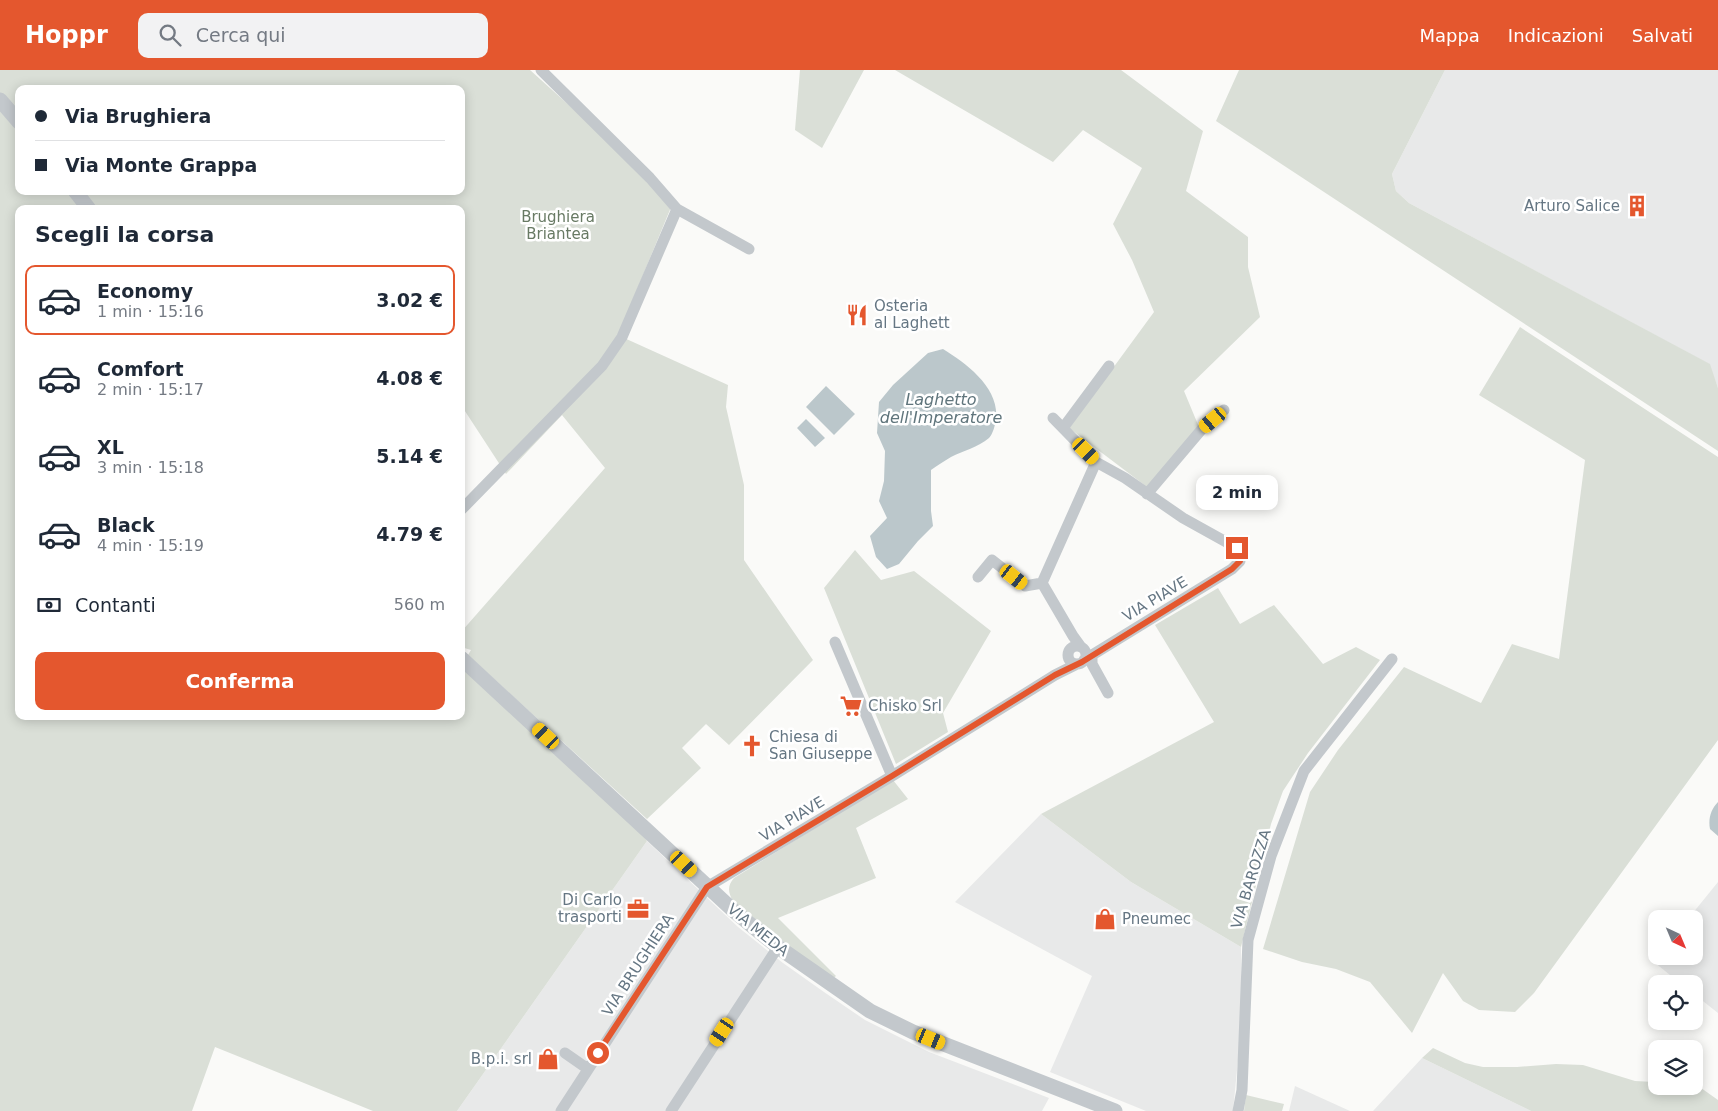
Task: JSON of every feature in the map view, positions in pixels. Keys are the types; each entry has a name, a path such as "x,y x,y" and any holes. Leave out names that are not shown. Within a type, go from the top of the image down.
{"street":[{"path":"541,70 650,178 678,209 749,249"},
{"path":"0,100 15,117"},
{"path":"78,195 87,205"},
{"path":"465,506 602,366 622,337 678,209"},
{"path":"1063,428 1109,366"},
{"path":"1053,418 1096,462 1125,478 1147,494 1202,429 1224,410"},
{"path":"1042,583 1096,462"},
{"name":"VIA PIAVE","path":"707,887 1064,670 1079,652 1232,569 1240,561 1240,554 1237,548 1183,518 1147,494"},
{"path":"978,578 992,560 1025,586 1042,583"},
{"path":"1042,583 1079,652 1092,664 1108,693"},
{"path":"835,642 892,776"},
{"name":"VIA BAROZZA","path":"1238,1111 1242,1090 1248,940 1271,856 1304,771 1392,659"},
{"name":"VIA MEDA","path":"465,662 734,911 778,947 870,1011 913,1032 1115,1111"},
{"name":"VIA BRUGHIERA","path":"561,1111 707,887"},
{"path":"671,1111 778,947"},
{"path":"565,1053 588,1069"}],"shaded area":[{"path":"1445,70 1718,70 1718,388 1709,364 1409,203 1396,191 1392,174"},
{"path":"1041,814 1131,882 1241,947 1241,1029 1233,1111 1146,1111 1050,1072 1092,976 955,902"},
{"path":"647,841 738,927 783,963 824,992 865,1020 929,1052 1049,1098 1042,1111 457,1111"},
{"path":"1718,882 1718,1013 1703,1001 1703,975 1670,975 1658,965 1703,965 1703,910 1695,910"},
{"path":"1422,1058 1531,1111 1373,1111"},
{"path":"1295,1086 1350,1111 1289,1111"}],"green space":[{"name":"Brughiera Briantea","path":"0,70 530,70 674,200 617,338 622,337 728,385 726,407 744,485 744,560 813,660 729,745 706,724 682,748 701,768 647,819 468,655 471,650 465,648 465,627 605,468 562,415 506,474 465,411 465,205 86,205 78,195 465,195 465,85 15,85 15,117 0,100"},
{"path":"800,70 864,70 822,148 795,130"},
{"path":"895,70 1121,70 1203,131 1186,191 1248,237 1248,267 1260,317 1184,391 1199,427 1147,487 1069,428 1154,312 1132,260 1113,224 1142,168 1083,130 1053,162"},
{"path":"1239,70 1445,70 1392,174 1396,191 1409,203 1710,364 1718,388 1718,451 1216,121"},
{"path":"0,104 15,122 15,195 74,195 82,205 15,205 15,720 465,720 465,668 636,825 647,841 457,1111 373,1111 215,1047 192,1111 0,1111"},
{"path":"1520,327 1718,457 1718,740 1534,993 1515,1012 1479,1010 1463,1001 1443,973 1412,1033 1370,982 1336,969 1302,962 1263,949 1310,792 1338,750 1404,667 1481,703 1512,644 1559,659 1585,460 1479,395"},
{"path":"855,550 881,580 914,571 991,631 943,713 948,732 896,764 824,588"},
{"path":"1218,588 1240,624 1274,605 1323,664 1356,647 1380,660 1308,753 1283,791 1271,824 1241,947 1131,882 1041,814 1214,722 1155,625"},
{"path":"893,780 908,799 856,828 876,878 778,918 836,976 831,980 733,901 729,892 729,886 734,878"},
{"path":"1433,1048 1465,1063 1483,1067 1556,1064 1583,1065 1635,1081 1648,1082 1648,1095 1703,1095 1703,1089 1718,1100 1718,1111 1531,1111 1422,1058"},
{"path":"1246,1095 1284,1104 1282,1111 1244,1111"}],"water":[{"name":"Laghetto dell'Imperatore","path":"943,349 962,362 987,387 996,408 993,432 985,441 951,457 931,470 933,526 899,564 887,569 876,557 870,536 887,518 879,501 884,481 885,451 877,433 879,402 893,385 928,353"},
{"path":"826,386 855,414 834,435 806,407"},
{"path":"806,419 825,438 815,447 797,428"},
{"path":"1718,802 1718,836 1710,829 1709,822 1712,811"}],"place":[{"name":"Arturo Salice","path":"1637,206"},
{"name":"Osteria al Laghett","path":"857,315"},
{"name":"Chisko Srl","path":"851,706"},
{"name":"Chiesa di San Giuseppe","path":"752,746"},
{"name":"Di Carlo trasporti","path":"638,909"},
{"name":"Pneumec","path":"1105,919"},
{"name":"B.p.i. srl","path":"548,1059"}],"route":[{"path":"598,1053 707,887 1055,675 1080,664 1092,654 1237,566 1240,561 1240,554 1237,548"}]}
